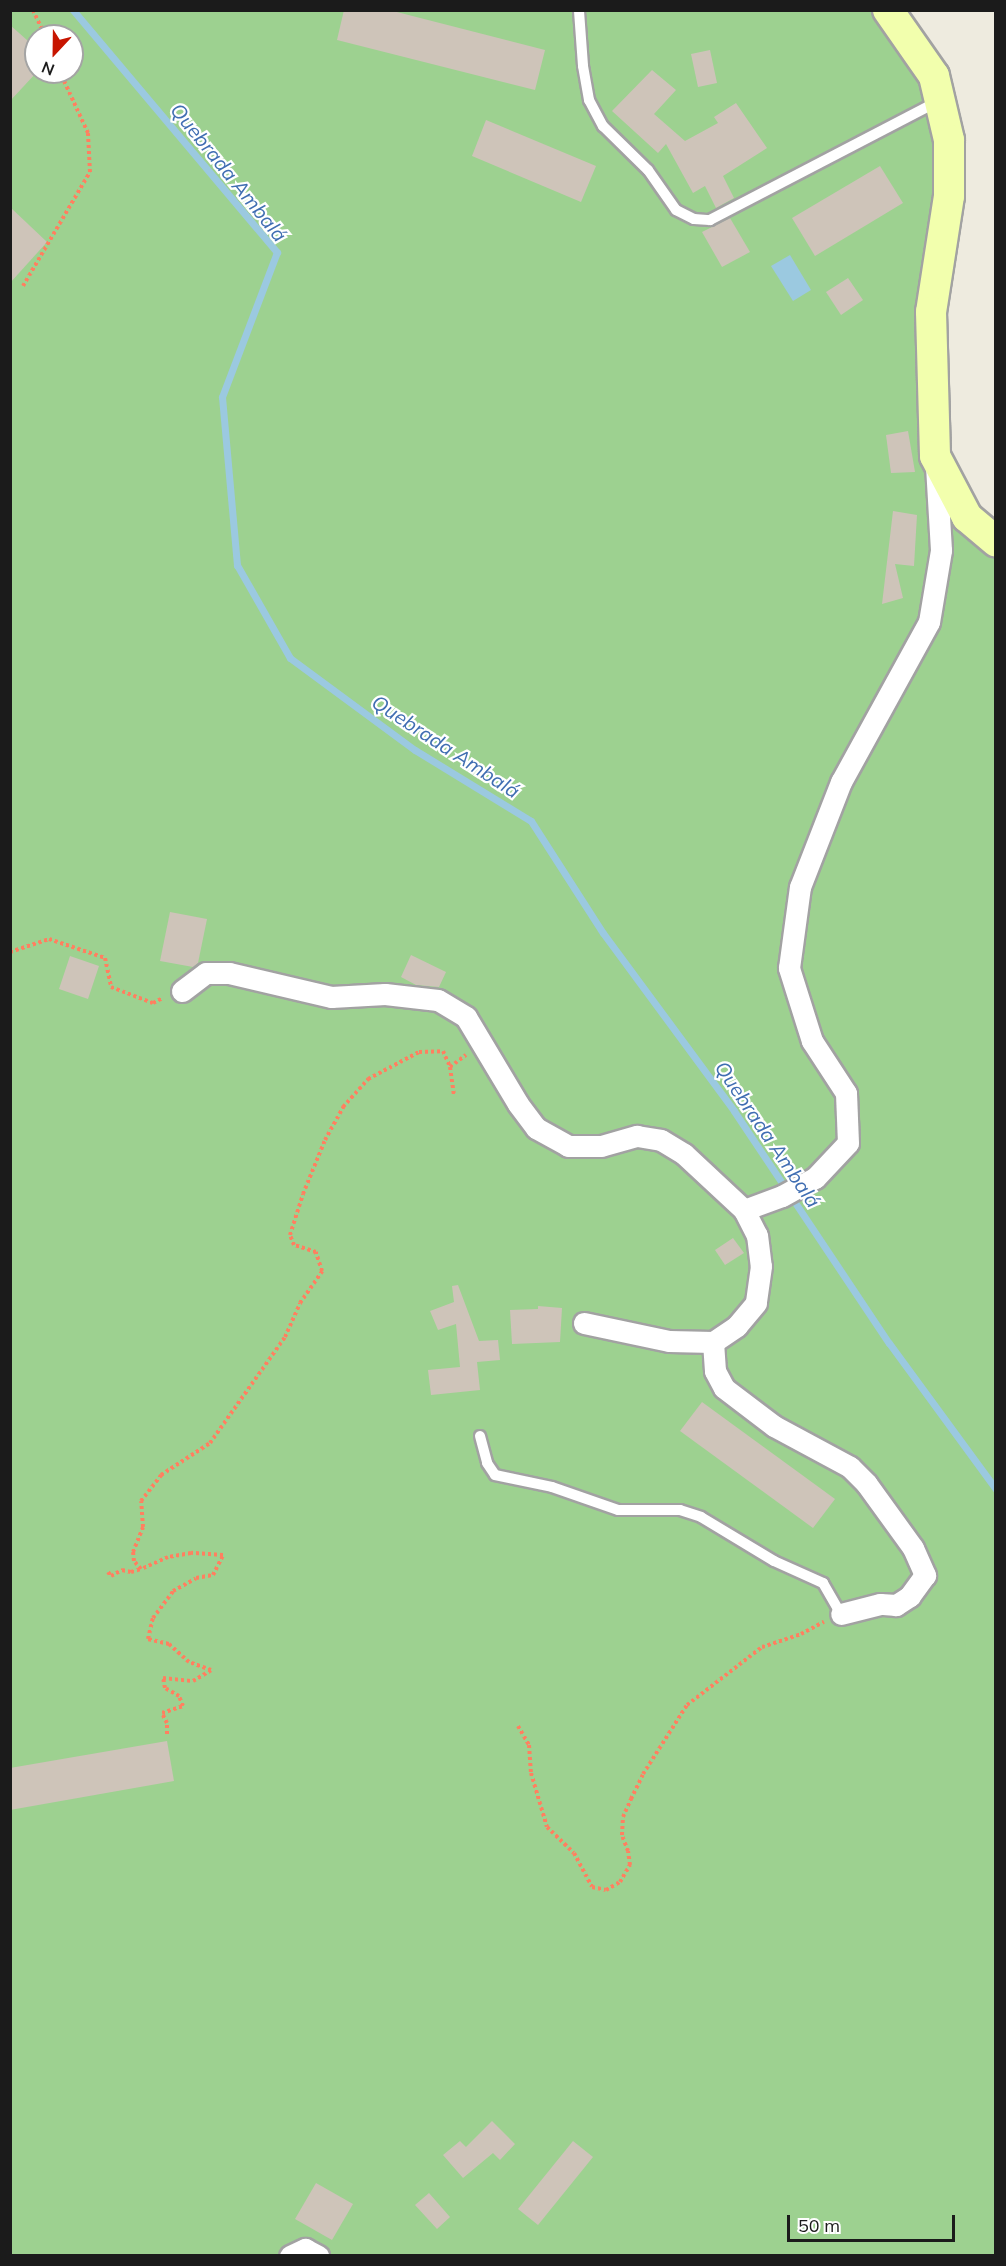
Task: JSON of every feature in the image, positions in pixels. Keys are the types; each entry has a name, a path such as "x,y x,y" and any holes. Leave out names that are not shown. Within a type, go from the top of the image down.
{"street":[{"path":"744,1210 782,1196 815,1178 848,1143 846,1093 812,1041 789,968 800,887 841,782 929,622 941,550 935,456 931,312 949,196 949,140 934,76 888,10"},
{"path":"935,456 967,517 996,541"},
{"path":"182,991 207,973 228,973 331,997 385,994 438,1000 466,1017 518,1104 536,1128 568,1146 601,1146 637,1136 661,1140 684,1154 744,1210 757,1235 761,1266 756,1303 737,1326 713,1342 669,1341 584,1323"},
{"path":"713,1342 715,1371 724,1388 774,1426 850,1467 866,1483 913,1548 926,1575 909,1596 896,1605 880,1604 841,1614"},
{"path":"290,2256 305,2249 318,2256"}],"lane":[{"path":"579,11 583,66 589,100 603,126 648,170 676,210 694,219 710,220 940,100"},
{"path":"480,1436 487,1463 495,1475 552,1487 618,1510 680,1510 701,1517 774,1561 823,1583 841,1614"}],"path":[{"path":"33,10 39,24"},
{"path":"23,286 90,172 88,133 66,84"},
{"path":"10,952 49,939 105,958 111,987 153,1003 182,991"},
{"path":"141,1569 134,1561 134,1552 143,1527 141,1502 161,1474 210,1443 285,1337 300,1303 322,1271 316,1252 294,1245 290,1235 307,1183 343,1107 368,1079 419,1052 443,1051 450,1067 454,1097"},
{"path":"108,1572 111,1575 122,1570 131,1572 168,1557 191,1553 223,1555 213,1575 196,1578 173,1591 153,1618 148,1639 169,1644 189,1662 211,1670 192,1681 163,1678 165,1688 179,1696 183,1706 162,1713 167,1723 167,1734"},
{"path":"518,1725 529,1745 531,1773 547,1827 574,1853 592,1887 606,1890 620,1881 630,1865 622,1835 623,1817 643,1774 687,1705 762,1647 801,1634 841,1614"}],"green space":[{"path":"11,11 888,11 934,76 935,456 996,550 995,2255 11,2256"}],"water":[{"path":"790,255 811,290 793,301 771,266"}],"building":[{"path":"344,10 389,10 545,50 535,90 337,40"},
{"path":"10,25 24,37 26,84 10,101"},
{"path":"710,50 717,83 698,87 691,54"},
{"path":"652,70 676,90 654,114 685,141 718,123 714,117 736,103 767,148 723,176 734,198 716,208 705,186 693,193 666,144 658,153 612,111"},
{"path":"486,120 596,166 581,202 472,156"},
{"path":"880,166 903,203 815,256 792,218"},
{"path":"10,207 47,242 10,283"},
{"path":"730,218 750,252 722,267 702,232"},
{"path":"848,278 863,300 841,315 826,292"},
{"path":"908,431 915,472 891,473 886,435"},
{"path":"893,511 917,515 914,566 895,564 903,598 882,604"},
{"path":"170,912 207,919 198,963 193,967 160,961"},
{"path":"411,955 446,972 439,987 416,985 401,977"},
{"path":"70,956 99,966 88,999 59,989"},
{"path":"733,1238 744,1253 725,1265 715,1250"},
{"path":"458,1285 479,1341 498,1340 500,1360 477,1362 480,1390 431,1395 428,1370 460,1367 456,1324 438,1330 430,1311 454,1302 452,1286"},
{"path":"538,1306 562,1308 560,1342 512,1344 510,1310 538,1309"},
{"path":"702,1402 835,1499 813,1528 680,1431"},
{"path":"167,1741 174,1781 10,1810 10,1768"},
{"path":"492,2121 515,2144 500,2160 493,2153 463,2178 443,2155 460,2141 466,2147"},
{"path":"573,2141 593,2157 538,2225 518,2209"},
{"path":"316,2183 353,2204 332,2240 295,2219"},
{"path":"429,2193 450,2217 437,2229 415,2205"}],"waterway":[{"name":"Quebrada Ambalá","path":"73,10 277,252 222,397 237,565 290,658 415,750 531,821 603,933 734,1111 889,1343 996,1489"}]}
